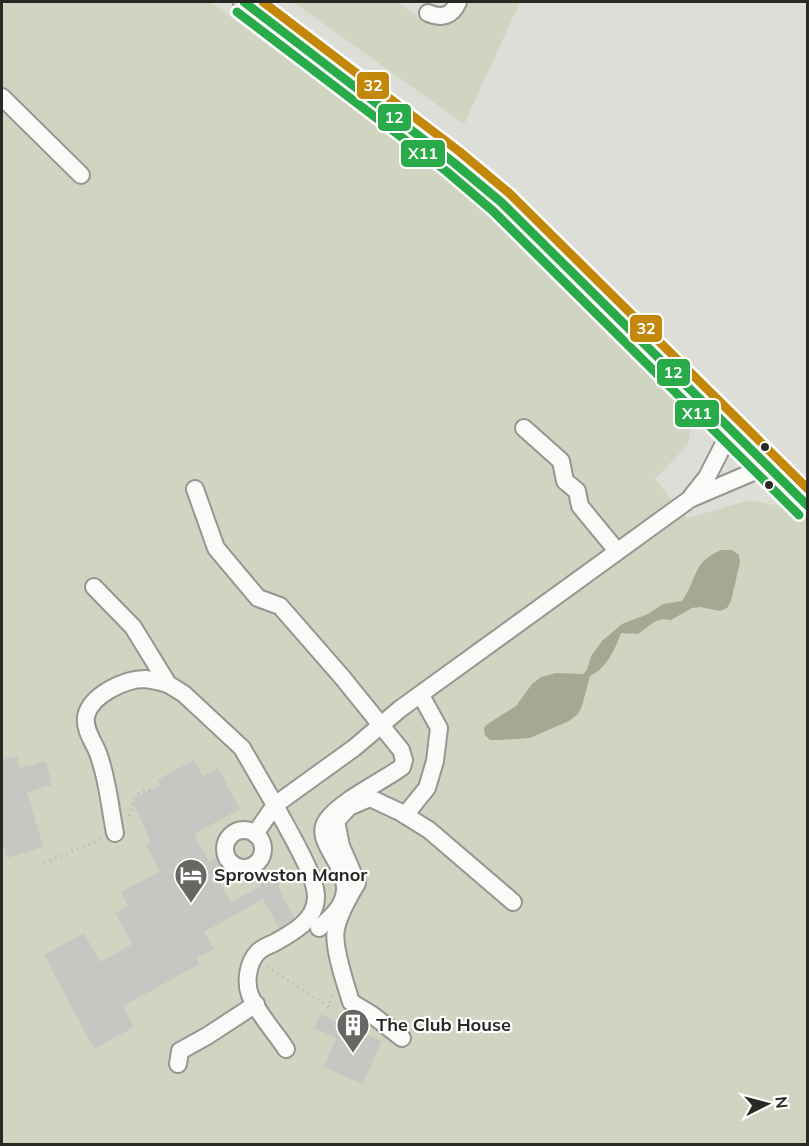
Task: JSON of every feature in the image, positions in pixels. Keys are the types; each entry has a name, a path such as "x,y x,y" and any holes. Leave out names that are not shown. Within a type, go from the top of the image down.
{"main road":[{"path":"244,2 453,162 501,202 664,361 807,507"}],"lane":[{"path":"428,13 437,17 445,16 454,10 458,2"},
{"path":"2,97 81,175"},
{"path":"524,428 561,461 566,481 577,491 580,506 617,551"},
{"path":"690,499 707,477 731,430"},
{"path":"255,834 275,806 382,726 400,709 617,551 690,499 767,466"},
{"path":"195,489 216,548 258,598 280,606 382,726 401,750 404,760 402,766 348,802 326,821 322,832 327,846 340,865 345,883 344,896 336,913 319,928"},
{"path":"94,587 133,627 168,684"},
{"path":"115,833 106,781 99,755 88,734 86,717 92,702 127,681 146,679 168,684 184,694 242,748 275,806 314,883 316,898 313,911 304,923 289,935 258,951 247,979 250,994 286,1049"},
{"path":"405,815 428,788 435,761 439,728 423,699"},
{"path":"402,1038 351,1002 341,969 335,931 357,882 341,846 336,821 350,807 370,798 429,830 513,902"},
{"path":"244,830 255,834 262,845 260,857 256,863 245,868 224,861 226,843 233,833 244,830"},
{"path":"178,1064 180,1051 256,1004"}],"path":[{"path":"44,863 115,833 129,816 135,796 147,790 156,794"},
{"path":"277,885 307,869"},
{"path":"254,959 328,1007"},
{"path":"220,1144 225,1142"}],"shaded area":[{"path":"2,2 211,2 458,186 682,409 691,428 688,445 655,479 687,518 750,500 795,509 807,522 807,1144 2,1144"},
{"path":"293,2 398,2 425,22 447,25 457,21 468,2 520,2 464,124"},
{"path":"721,550 732,550 739,555 740,562 731,601 727,608 720,611 700,607 692,608 671,620 662,619 654,622 638,634 621,633 605,664 590,676 582,706 578,714 569,721 530,738 490,740 485,735 486,725 516,706 532,684 541,677 556,673 583,674 587,670 591,656 602,641 622,624 648,614 663,604 682,601 704,560"}],"building":[{"path":"17,756 20,768 46,761 52,785 27,792 43,847 7,858 2,840 2,760"},
{"name":"Sprowston Manor","path":"194,760 203,776 218,768 240,809 194,834 209,862 217,857 223,869 215,873 231,902 261,886 257,879 270,872 294,918 279,928 263,899 204,932 214,949 197,958 200,964 123,1006 134,1027 94,1049 44,955 84,933 100,962 132,944 115,913 128,906 121,892 160,871 146,845 151,842 134,805 136,798 160,785 157,780"},
{"name":"The Club House","path":"320,1014 381,1041 363,1084 324,1067 336,1038 314,1028"}],"transit line":[{"name":"12","path":"244,2 453,162 501,202 808,506"},
{"name":"32","path":"263,2 460,152 509,193 808,489"},
{"name":"X11","path":"237,12 446,171 493,211 799,515"}],"place":[{"name":"Sprowston Manor","path":"191,904"},
{"name":"The Club House","path":"353,1054"}]}
